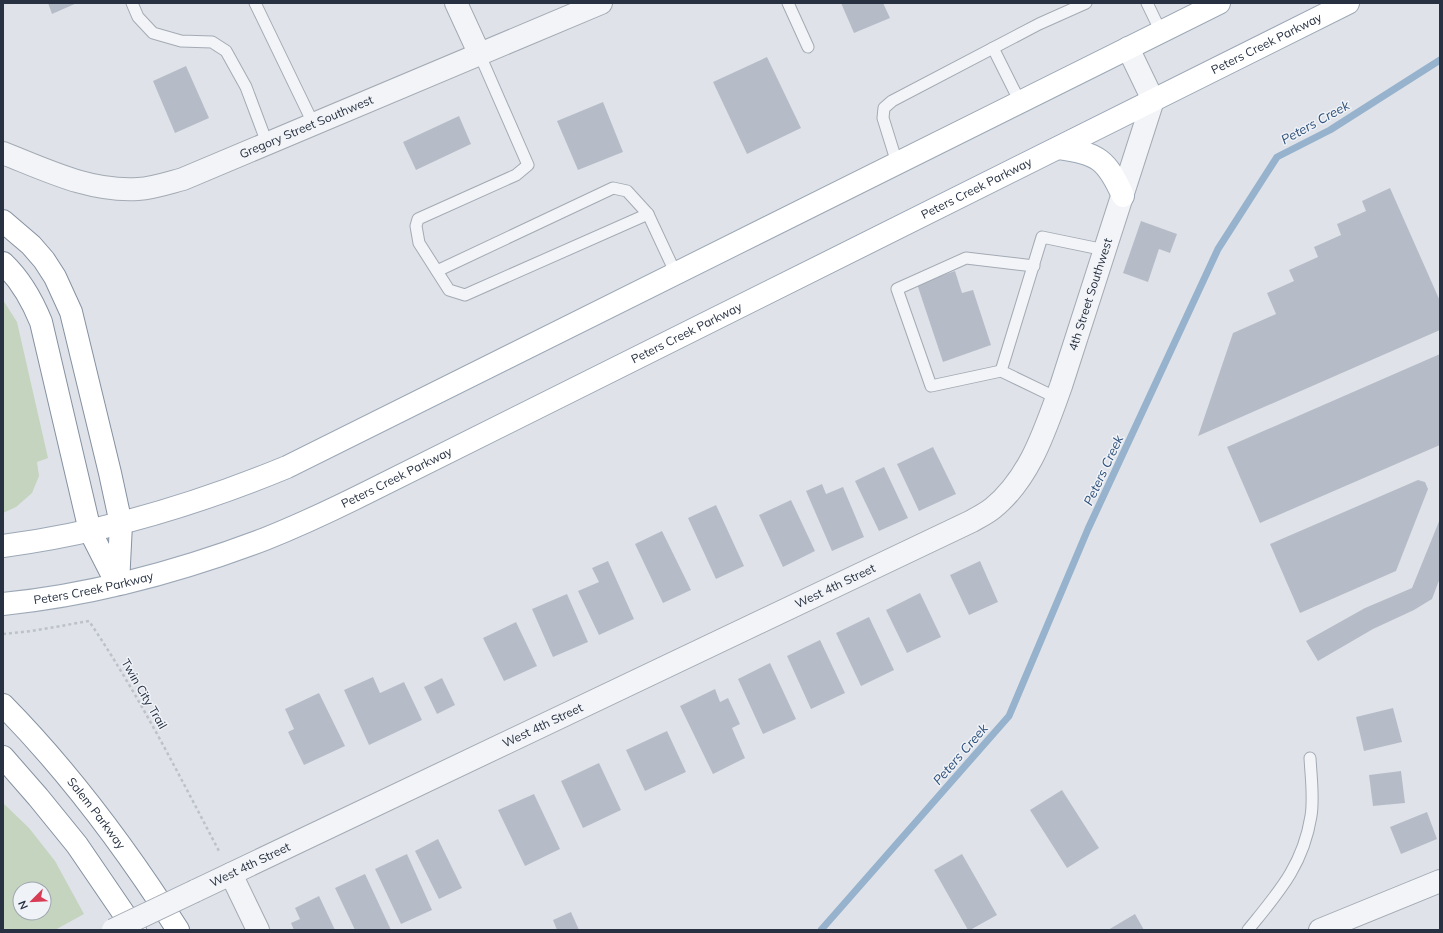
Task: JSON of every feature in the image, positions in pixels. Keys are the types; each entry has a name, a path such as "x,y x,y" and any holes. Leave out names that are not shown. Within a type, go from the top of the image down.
{"main road":[{"path":"3,546 90,531 155,515 245,485 287,467 1219,3"},
{"name":"Peters Creek Parkway","path":"3,604 66,595 118,584 171,570 221,554 311,520 1348,3"},
{"path":"1059,148 1088,153 1098,159 1112,174 1123,196"},
{"path":"3,221 26,240 44,260 55,277 71,312 100,428 121,524 118,584"},
{"path":"3,263 27,293 41,322 90,531 118,584"},
{"name":"Salem Parkway","path":"3,705 24,726 61,768 105,823 143,875 178,930"},
{"path":"3,757 77,845 135,930"}],"street":[{"path":"456,3 479,54"},
{"name":"Gregory Street Southwest","path":"3,153 72,180 114,189 138,189 161,185 183,178 602,3"},
{"path":"1128,48 1153,100"},
{"name":"4th Street Southwest","path":"972,521 992,509 1010,492 1025,472 1037,448 1057,398 1153,100"},
{"name":"West 4th Street","path":"113,930 972,521"},
{"path":"231,874 258,930"},
{"path":"1320,930 1440,881"}],"lane":[{"path":"132,3 138,17 153,33 181,41 212,42 226,51 246,87 267,143"},
{"path":"255,3 313,123"},
{"path":"788,3 808,47"},
{"path":"897,163 883,118 884,108 892,102 992,48 1039,24 1086,3"},
{"path":"1147,3 1161,32"},
{"path":"992,48 1020,102"},
{"path":"479,54 528,165 516,175 418,219 416,226 419,243 449,290 465,295 648,214"},
{"path":"437,271 613,188 627,191 648,214 676,274"},
{"path":"1001,371 1042,237 1105,250"},
{"path":"1034,266 966,258 897,289 932,386 1001,371 1057,398"},
{"path":"1248,930 1278,893 1295,866 1304,847 1311,815 1310,758"}],"path":[{"name":"Twin City Trail","path":"5,634 89,621 121,670 138,700 221,854"}],"green space":[{"path":"3,300 17,322 48,458 37,462 39,476 32,493 16,507 3,513"},
{"path":"3,803 29,828 55,861 84,914 55,930 3,930"}],"building":[{"path":"48,3 77,3 52,14"},
{"path":"841,3 883,3 890,18 854,33"},
{"path":"767,57 801,128 747,154 713,82"},
{"path":"186,66 209,118 175,133 153,81"},
{"path":"603,102 623,152 578,170 557,121"},
{"path":"459,116 471,144 416,170 403,142"},
{"path":"1390,188 1440,301 1440,330 1198,436 1233,333 1276,314 1267,293 1294,281 1289,270 1318,257 1314,247 1341,235 1337,224 1366,211 1362,201"},
{"path":"1141,221 1177,234 1170,253 1159,249 1148,282 1123,273"},
{"path":"955,271 962,293 973,290 991,345 943,362 917,284"},
{"path":"1440,354 1440,445 1260,523 1227,447"},
{"path":"933,447 956,494 919,511 897,464"},
{"path":"884,467 908,518 879,531 855,481"},
{"path":"1418,480 1425,482 1428,489 1396,571 1300,613 1270,544"},
{"path":"822,484 826,494 843,487 864,537 832,551 806,491"},
{"path":"791,500 815,551 783,567 759,515"},
{"path":"716,505 744,566 716,579 688,518"},
{"path":"1440,519 1440,578 1432,599 1414,610 1373,629 1318,661 1306,641 1365,608 1412,588"},
{"path":"662,531 691,590 663,603 635,544"},
{"path":"608,561 634,619 599,635 578,591 599,582 592,568"},
{"path":"980,561 998,602 969,615 950,575"},
{"path":"920,593 941,637 907,653 886,610"},
{"path":"567,594 588,642 553,657 532,609"},
{"path":"869,617 894,670 861,686 836,633"},
{"path":"516,622 537,666 504,681 483,638"},
{"path":"820,640 845,693 811,709 787,656"},
{"path":"770,663 796,719 763,734 738,679"},
{"path":"373,677 380,693 404,682 422,720 369,745 344,690"},
{"path":"442,678 455,705 437,714 424,687"},
{"path":"715,689 720,702 728,698 740,724 732,728 745,758 713,774 680,706"},
{"path":"319,693 345,746 304,765 288,732 294,729 285,709"},
{"path":"1393,708 1402,742 1364,751 1356,717"},
{"path":"667,731 686,772 645,791 626,750"},
{"path":"599,763 621,810 583,828 561,781"},
{"path":"1401,771 1405,803 1373,806 1369,775"},
{"path":"1062,790 1099,848 1067,868 1030,810"},
{"path":"534,794 560,849 525,866 498,810"},
{"path":"1427,812 1437,839 1401,854 1390,827"},
{"path":"438,839 462,888 439,899 415,851"},
{"path":"407,854 432,910 401,924 375,869"},
{"path":"962,854 997,915 970,930 968,930 934,870"},
{"path":"365,874 391,930 355,930 335,888"},
{"path":"319,896 335,930 294,930 291,923 300,919 295,908"},
{"path":"571,912 579,930 557,930 553,920"},
{"path":"1135,914 1144,930 1108,930"}],"waterway":[{"name":"Peters Creek","path":"821,930 1009,716 1088,529 1218,249 1277,157 1330,130 1440,60"}]}
